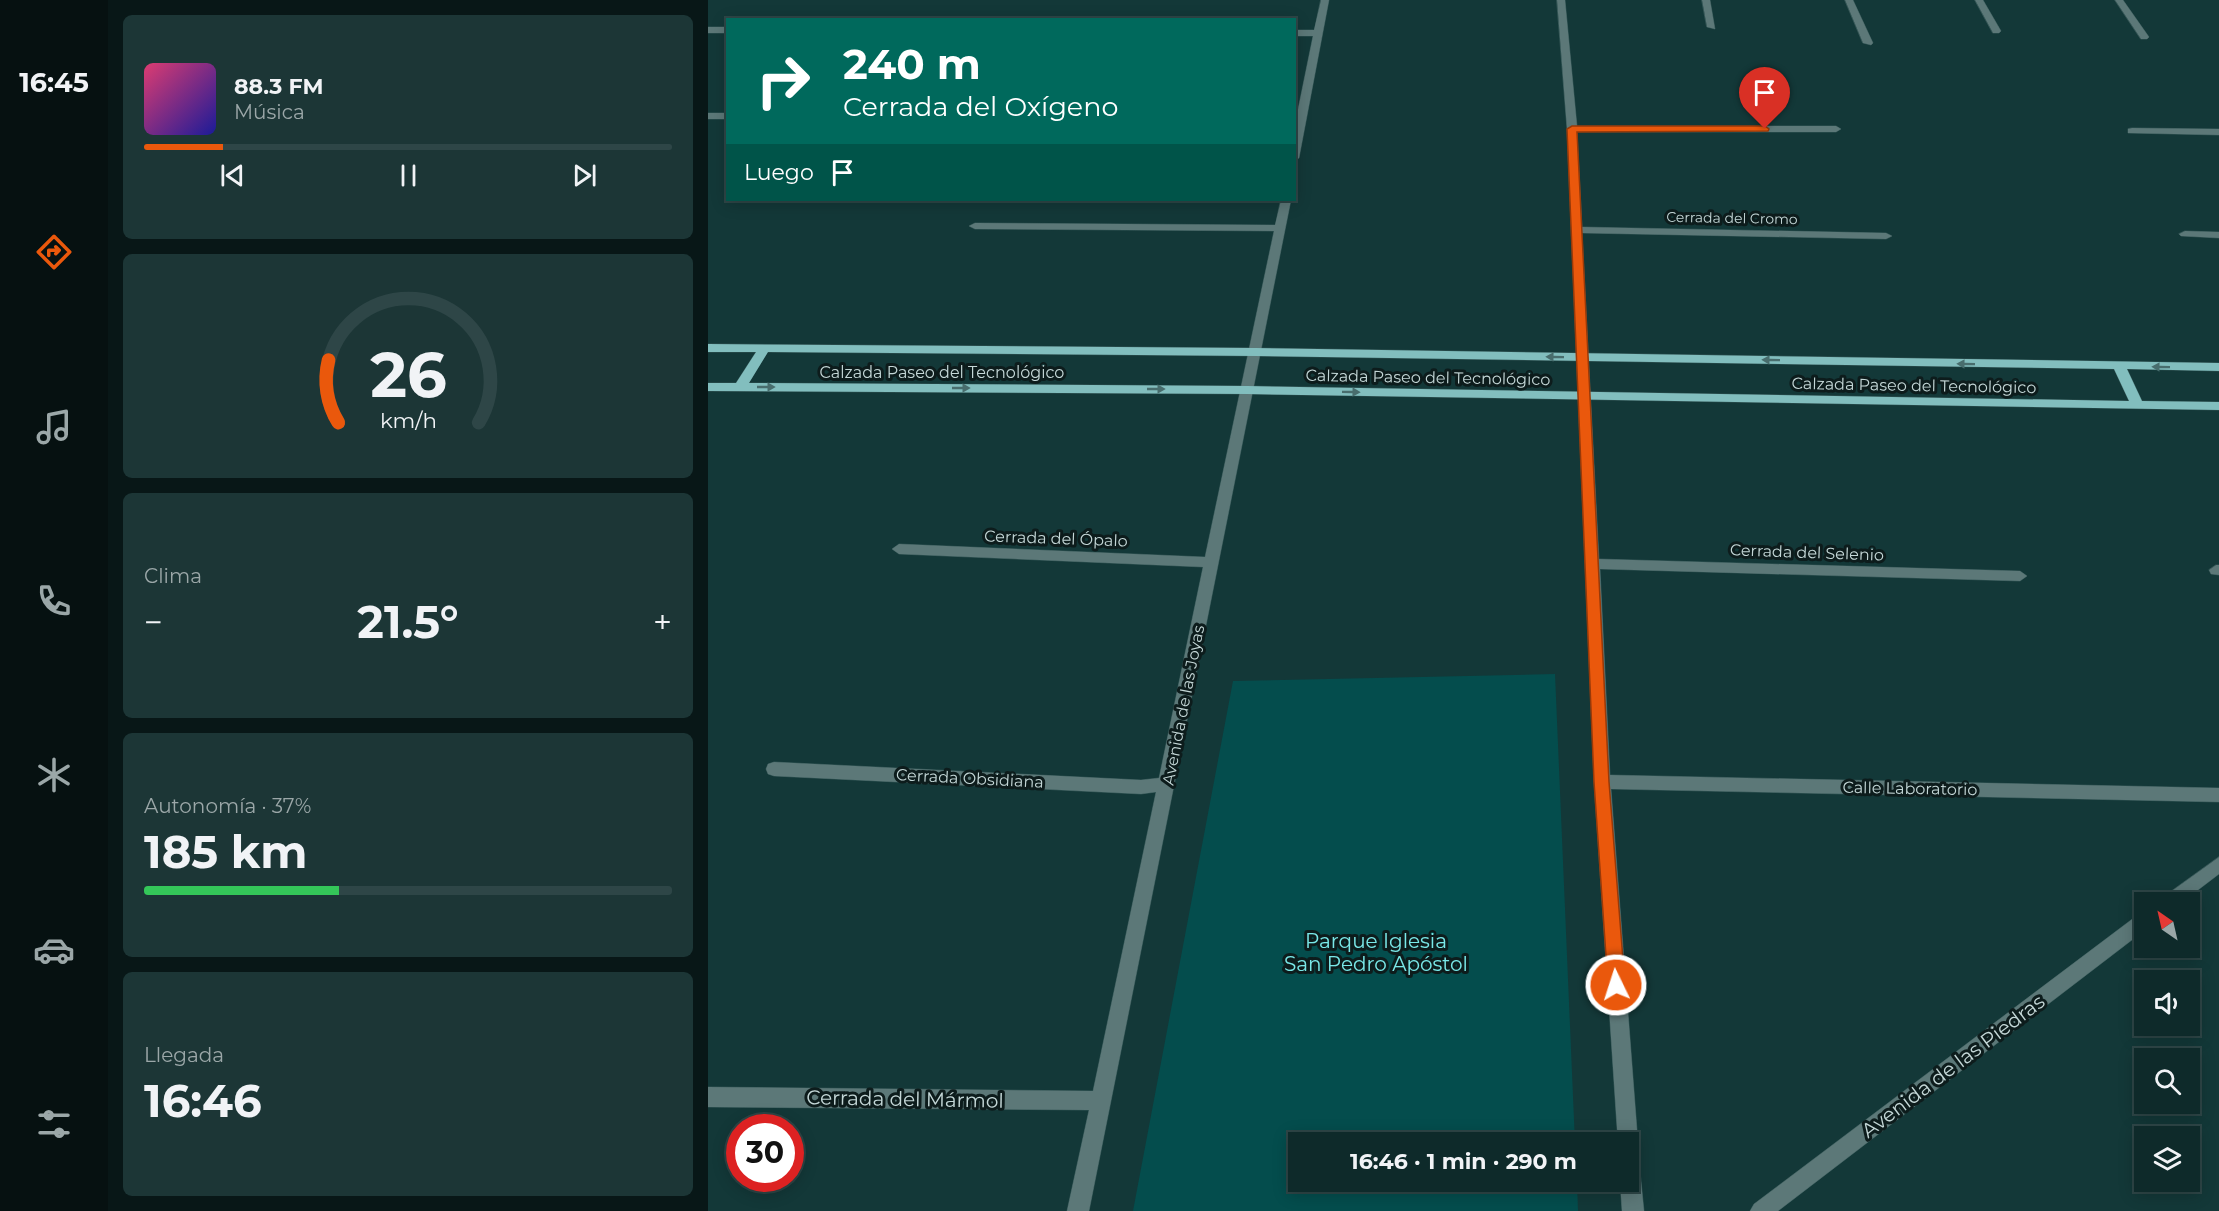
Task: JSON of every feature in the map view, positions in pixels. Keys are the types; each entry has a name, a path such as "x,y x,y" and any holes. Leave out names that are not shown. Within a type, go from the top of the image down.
{"main road":[{"name":"Calzada Paseo del Tecnológico","path":"708,348 1255,352 2219,367"},
{"path":"741,387 764,349"},
{"path":"2119,366 2137,404"},
{"name":"Calzada Paseo del Tecnológico","path":"708,387 1247,390 1584,398 2219,406"}],"street":[{"path":"1296,140 1298,121 1326,0"},
{"path":"1561,0 1572,129 1602,782 1627,1132"},
{"path":"1706,0 1712,27"},
{"path":"1849,0 1868,43"},
{"path":"1979,0 1996,31"},
{"path":"2119,0 2144,37"},
{"path":"708,30 726,30"},
{"path":"1296,33 1319,33"},
{"path":"708,116 726,116"},
{"path":"1572,129 1836,129"},
{"path":"2132,131 2219,132"},
{"name":"Avenida de las Joyas","path":"1078,1211 1286,201"},
{"path":"975,226 1280,228"},
{"name":"Cerrada del Cromo","path":"1577,230 1886,236"},
{"path":"2185,234 2219,235"},
{"name":"Cerrada del Ópalo","path":"899,549 1212,562"},
{"name":"Cerrada del Selenio","path":"1593,564 2020,576"},
{"name":"Cerrada Obsidiana","path":"774,769 1141,787 1167,784"},
{"name":"Calle Laboratorio","path":"1602,782 2219,795"},
{"path":"2182,892 2219,864"},
{"name":"Avenida de las Piedras","path":"1761,1211 2134,928"},
{"name":"Cerrada del Mármol","path":"708,1098 1102,1101"},
{"path":"1631,1192 1633,1211"}],"green space":[{"name":"Parque Iglesia San Pedro Apóstol","path":"1555,674 1575,1132 1288,1132 1288,1192 1577,1192 1578,1211 1133,1211 1233,681"}],"route":[{"path":"1616,985 1602,782 1572,129 1765,129"}]}
